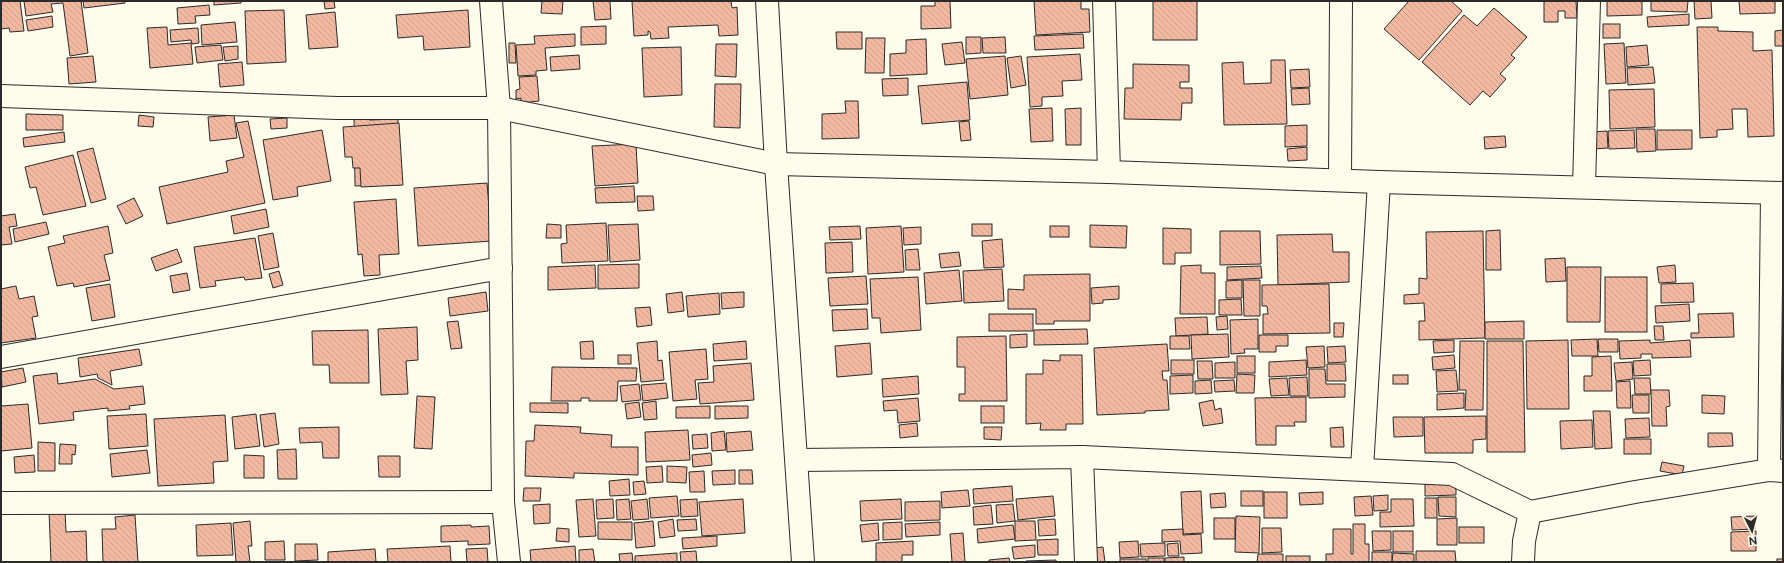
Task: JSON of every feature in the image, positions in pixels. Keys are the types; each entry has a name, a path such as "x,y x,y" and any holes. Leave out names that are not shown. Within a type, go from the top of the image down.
{"street":[{"path":"491,1 499,108 504,502 509,562"},
{"path":"767,1 776,164 803,562"},
{"path":"1104,1 1109,172"},
{"path":"1340,179 1341,1"},
{"path":"1584,187 1589,1"},
{"path":"1,96 352,108 499,108 776,164 1109,172 1340,179 1379,182 1777,193 1776,471 1635,492 1530,512 1452,474 1082,457 797,460"},
{"path":"1362,469 1379,182"},
{"path":"1,357 501,268"},
{"path":"1082,457 1086,562"},
{"path":"1,502 504,502"},
{"path":"1523,562 1524,541 1530,512"}],"building":[{"path":"1,1 20,1 24,31 10,32 9,28 1,29"},
{"path":"24,1 81,1 88,53 70,56 63,3 51,4 53,12 26,16"},
{"path":"83,1 125,1 125,3 84,8"},
{"path":"214,1 241,1 241,3 214,5"},
{"path":"324,1 334,1 335,8 325,9"},
{"path":"542,1 563,1 562,14 541,13"},
{"path":"593,1 610,1 611,19 595,20"},
{"path":"632,1 731,1 732,8 737,7 738,35 719,36 718,25 668,27 669,38 651,39 650,32 648,31 648,35 634,36"},
{"path":"935,1 950,1 951,28 921,29 921,6 935,6"},
{"path":"1034,1 1081,1 1081,9 1089,9 1090,32 1036,35"},
{"path":"1153,1 1197,1 1197,40 1153,40"},
{"path":"1409,1 1451,1 1462,11 1419,60 1384,29"},
{"path":"1544,1 1576,1 1577,18 1565,18 1565,11 1558,11 1558,22 1544,22"},
{"path":"1607,1 1642,1 1642,15 1607,16"},
{"path":"1651,1 1688,1 1687,12 1651,11"},
{"path":"1694,1 1711,1 1712,18 1695,19"},
{"path":"1739,1 1775,1 1775,13 1740,14"},
{"path":"209,5 210,15 195,16 196,23 178,24 177,8"},
{"path":"1494,8 1527,37 1511,55 1515,58 1500,74 1506,79 1490,97 1483,91 1470,105 1422,62 1464,15 1477,26"},
{"path":"284,10 286,62 247,64 245,11"},
{"path":"468,10 470,47 424,50 423,36 398,38 396,15"},
{"path":"335,12 338,47 309,49 306,15"},
{"path":"1689,14 1689,25 1648,27 1647,17"},
{"path":"52,16 53,27 28,31 26,20"},
{"path":"235,22 237,42 202,45 201,25"},
{"path":"1603,24 1620,24 1620,38 1603,38"},
{"path":"606,26 606,44 581,45 581,27"},
{"path":"167,27 168,45 191,43 193,64 150,68 147,28"},
{"path":"1697,27 1718,27 1718,31 1753,32 1753,51 1772,50 1774,136 1748,137 1747,109 1732,109 1733,129 1717,130 1717,137 1700,138"},
{"path":"198,28 199,43 192,44 191,40 171,42 170,30"},
{"path":"1783,30 1783,46 1775,46 1775,31"},
{"path":"836,32 862,32 862,49 837,49"},
{"path":"575,34 575,46 545,48 547,70 536,71 536,75 518,76 516,45 535,44 534,36"},
{"path":"1083,34 1084,48 1035,50 1034,36"},
{"path":"966,37 981,37 981,53 966,54"},
{"path":"1005,37 1006,53 983,53 982,38"},
{"path":"866,38 885,38 884,73 865,73"},
{"path":"926,39 927,74 890,76 890,54 906,53 906,40"},
{"path":"962,42 965,63 945,65 942,44"},
{"path":"509,43 515,43 516,63 509,63"},
{"path":"1624,43 1626,83 1606,84 1604,44"},
{"path":"716,44 737,44 736,77 715,76"},
{"path":"221,45 223,60 197,63 195,47"},
{"path":"1647,45 1649,65 1627,67 1626,47"},
{"path":"238,46 238,59 225,61 223,47"},
{"path":"681,47 682,95 644,97 642,48"},
{"path":"1080,54 1082,80 1062,81 1063,96 1042,97 1042,106 1030,107 1027,57"},
{"path":"579,55 580,69 551,71 550,57"},
{"path":"93,56 96,82 69,84 67,58"},
{"path":"1005,56 1008,95 970,99 966,59"},
{"path":"1021,56 1026,85 1011,88 1007,58"},
{"path":"1271,60 1285,60 1287,124 1224,125 1222,63 1243,62 1244,84 1271,83"},
{"path":"242,62 244,85 220,87 218,64"},
{"path":"1133,64 1189,65 1189,82 1180,82 1180,88 1192,88 1192,103 1182,103 1181,120 1124,119 1125,88 1133,88"},
{"path":"1653,67 1655,83 1628,85 1627,68"},
{"path":"1309,69 1310,87 1291,88 1290,70"},
{"path":"537,76 539,101 521,103 521,98 516,99 516,90 520,89 519,77"},
{"path":"908,78 908,95 883,96 882,79"},
{"path":"967,82 970,120 922,124 918,86"},
{"path":"715,84 741,84 740,128 714,127"},
{"path":"1309,88 1310,104 1292,105 1291,89"},
{"path":"1654,89 1655,127 1610,129 1609,90"},
{"path":"845,101 858,101 859,138 822,139 822,114 846,113"},
{"path":"1052,108 1053,141 1031,142 1029,109"},
{"path":"1081,108 1081,145 1066,145 1065,109"},
{"path":"26,114 63,115 63,130 26,130"},
{"path":"139,115 154,117 153,127 138,126"},
{"path":"234,115 237,138 210,141 208,117"},
{"path":"287,118 287,128 271,129 270,119"},
{"path":"368,118 369,120 398,119 400,185 355,186 354,119"},
{"path":"248,121 265,203 167,224 159,187 228,172 226,161 244,157 236,123"},
{"path":"969,121 971,140 961,141 959,122"},
{"path":"399,123 403,185 361,187 360,168 353,168 352,157 345,157 343,127"},
{"path":"1307,125 1307,146 1285,147 1285,126"},
{"path":"1636,129 1655,129 1656,151 1637,152"},
{"path":"322,130 331,181 297,187 298,196 273,200 263,140"},
{"path":"1634,130 1635,148 1609,149 1608,131"},
{"path":"1657,130 1692,130 1692,149 1657,150"},
{"path":"1607,131 1608,148 1593,149 1592,132"},
{"path":"64,132 65,142 24,147 23,138"},
{"path":"1505,136 1506,147 1485,149 1484,137"},
{"path":"636,144 638,183 595,186 592,146"},
{"path":"1307,147 1307,160 1288,161 1287,149"},
{"path":"93,148 106,199 91,203 77,152"},
{"path":"73,155 86,206 43,215 36,187 30,188 25,167"},
{"path":"487,183 492,241 418,246 414,188"},
{"path":"634,186 635,202 596,203 595,188"},
{"path":"637,196 653,196 654,210 638,211"},
{"path":"134,198 143,216 126,224 117,206"},
{"path":"396,199 399,254 379,255 380,275 364,276 362,254 358,255 354,202"},
{"path":"266,209 269,227 234,234 231,216"},
{"path":"15,214 17,226 9,227 12,244 1,245 1,216"},
{"path":"46,222 49,234 15,242 13,229"},
{"path":"606,223 608,261 562,263 561,244 567,243 566,225"},
{"path":"547,224 561,225 561,238 546,238"},
{"path":"638,224 640,260 610,262 608,225"},
{"path":"972,224 992,224 992,236 972,236"},
{"path":"1090,225 1127,226 1126,248 1090,247"},
{"path":"108,226 113,253 104,255 110,280 74,287 73,283 57,286 48,247 65,243 63,236"},
{"path":"860,226 861,239 830,240 829,227"},
{"path":"901,226 904,272 868,274 866,228"},
{"path":"1050,226 1069,226 1069,237 1050,237"},
{"path":"921,227 921,244 904,245 903,228"},
{"path":"1163,228 1191,229 1191,253 1175,253 1175,264 1163,264"},
{"path":"1500,230 1501,270 1486,270 1486,231"},
{"path":"1220,231 1260,231 1261,264 1220,265"},
{"path":"1483,231 1485,338 1419,340 1419,321 1425,321 1424,303 1404,304 1404,295 1419,294 1419,278 1427,279 1426,232"},
{"path":"273,233 279,267 264,270 258,236"},
{"path":"1332,234 1333,252 1349,252 1349,282 1278,285 1277,235"},
{"path":"255,238 262,278 245,280 244,277 215,281 216,286 200,288 194,247"},
{"path":"1002,239 1004,267 984,268 982,241"},
{"path":"852,242 853,272 826,273 825,243"},
{"path":"177,249 182,262 156,271 151,258"},
{"path":"918,249 920,270 906,270 905,250"},
{"path":"959,252 961,266 941,268 939,254"},
{"path":"1565,258 1566,281 1546,282 1545,259"},
{"path":"639,264 639,288 598,289 598,265"},
{"path":"595,265 596,288 548,290 548,267"},
{"path":"1201,265 1201,273 1215,273 1215,314 1180,314 1181,266"},
{"path":"1675,265 1676,282 1659,283 1657,267"},
{"path":"1261,266 1262,278 1227,280 1227,267"},
{"path":"1567,267 1601,267 1600,322 1567,322"},
{"path":"1002,269 1004,301 964,303 963,271"},
{"path":"959,270 962,301 926,304 924,273"},
{"path":"279,271 283,285 273,288 269,274"},
{"path":"187,273 190,290 173,293 170,276"},
{"path":"1090,274 1090,321 1054,321 1054,324 1036,324 1036,309 1008,309 1008,289 1024,290 1024,275"},
{"path":"866,276 868,304 830,306 828,278"},
{"path":"918,277 921,330 881,333 880,318 872,318 870,279"},
{"path":"1605,277 1647,277 1647,332 1605,332"},
{"path":"1242,280 1242,298 1226,298 1226,281"},
{"path":"1243,280 1260,280 1260,316 1244,316"},
{"path":"1693,283 1694,302 1661,303 1661,284"},
{"path":"110,284 115,317 92,321 86,288"},
{"path":"1329,284 1330,333 1263,334 1263,314 1268,314 1267,306 1262,306 1262,285"},
{"path":"16,286 19,299 34,296 38,316 32,317 36,338 1,343 1,289"},
{"path":"1119,286 1119,299 1103,300 1103,303 1092,304 1091,288"},
{"path":"486,292 488,311 450,316 448,298"},
{"path":"682,292 684,311 668,313 666,294"},
{"path":"744,292 744,307 722,309 721,293"},
{"path":"719,293 720,314 688,317 686,296"},
{"path":"1241,299 1242,315 1219,315 1219,300"},
{"path":"1689,304 1690,321 1656,323 1655,306"},
{"path":"650,307 652,325 637,327 635,308"},
{"path":"867,309 868,329 833,331 832,310"},
{"path":"1733,313 1734,337 1691,338 1691,333 1699,333 1698,314"},
{"path":"989,314 1033,314 1033,331 989,331"},
{"path":"1227,316 1228,329 1217,330 1216,317"},
{"path":"1207,317 1208,334 1176,336 1175,318"},
{"path":"1258,319 1258,349 1244,349 1245,353 1231,354 1230,320"},
{"path":"458,321 462,348 451,349 447,322"},
{"path":"1524,321 1524,339 1485,339 1485,322"},
{"path":"1334,323 1344,323 1343,337 1334,337"},
{"path":"1654,326 1663,326 1664,340 1655,340"},
{"path":"417,327 418,360 406,361 408,394 381,395 378,329"},
{"path":"1087,329 1088,344 1034,345 1034,330"},
{"path":"368,330 369,383 330,383 329,365 313,365 312,331"},
{"path":"1027,334 1027,347 1010,348 1010,335"},
{"path":"1228,334 1229,357 1192,359 1191,335"},
{"path":"1259,335 1288,335 1288,346 1276,346 1276,352 1259,352"},
{"path":"1006,336 1007,401 959,401 959,394 965,394 965,367 957,367 957,337"},
{"path":"1170,336 1189,336 1190,349 1170,349"},
{"path":"1597,339 1598,356 1572,356 1571,340"},
{"path":"1598,339 1618,339 1618,352 1599,352"},
{"path":"1454,340 1454,352 1434,353 1433,341"},
{"path":"1568,340 1569,409 1527,409 1526,341"},
{"path":"1650,340 1650,343 1690,340 1691,357 1652,358 1652,354 1641,354 1641,358 1620,359 1619,341"},
{"path":"593,341 594,359 581,359 580,342"},
{"path":"657,341 658,361 662,360 664,380 641,382 637,343"},
{"path":"746,341 747,359 714,361 713,344"},
{"path":"1460,341 1484,341 1483,410 1465,410 1466,390 1459,390"},
{"path":"1487,341 1523,341 1525,452 1487,452"},
{"path":"870,343 872,374 837,377 835,346"},
{"path":"1167,344 1169,371 1162,371 1163,380 1167,380 1169,410 1145,411 1145,413 1097,415 1094,348"},
{"path":"1324,346 1325,367 1308,368 1306,347"},
{"path":"1345,346 1346,362 1328,363 1327,347"},
{"path":"139,349 142,365 110,371 112,385 98,378 97,374 80,377 78,358"},
{"path":"706,349 708,379 695,380 697,399 673,401 669,352"},
{"path":"618,355 631,355 631,364 618,364"},
{"path":"1060,355 1082,355 1083,424 1066,424 1066,430 1040,430 1041,423 1026,424 1026,374 1043,374 1043,360 1060,361"},
{"path":"1454,355 1455,368 1433,370 1432,357"},
{"path":"1237,356 1255,356 1255,373 1237,373"},
{"path":"1611,356 1612,391 1584,391 1584,376 1592,376 1592,357"},
{"path":"1171,360 1194,360 1194,374 1171,374"},
{"path":"1306,360 1307,375 1269,377 1269,362"},
{"path":"1650,360 1651,375 1634,376 1633,361"},
{"path":"1197,361 1212,361 1213,379 1198,379"},
{"path":"1235,362 1235,378 1215,378 1215,363"},
{"path":"1632,362 1633,379 1616,381 1614,363"},
{"path":"751,363 754,400 700,404 698,383 714,382 713,366"},
{"path":"1327,364 1345,364 1346,381 1327,381"},
{"path":"552,367 637,368 636,381 618,381 617,401 589,401 589,398 581,398 581,401 551,401"},
{"path":"23,368 26,382 2,387 1,372"},
{"path":"1309,369 1325,369 1326,384 1345,384 1345,397 1309,398"},
{"path":"1456,370 1458,391 1437,392 1436,371"},
{"path":"57,373 58,384 95,379 114,389 143,386 145,404 129,406 130,409 108,411 108,408 73,412 74,420 39,424 33,376"},
{"path":"1237,374 1255,375 1254,393 1236,393"},
{"path":"1193,375 1193,393 1170,394 1170,376"},
{"path":"1393,375 1408,375 1408,384 1393,384"},
{"path":"918,376 919,394 883,397 882,379"},
{"path":"1307,377 1308,396 1290,396 1289,378"},
{"path":"1287,378 1289,395 1271,396 1269,379"},
{"path":"1634,378 1650,378 1651,394 1635,394"},
{"path":"1211,380 1212,393 1195,394 1195,381"},
{"path":"1234,380 1235,391 1215,392 1214,381"},
{"path":"1630,381 1631,408 1617,408 1616,382"},
{"path":"666,383 668,398 643,401 641,385"},
{"path":"639,384 641,400 622,402 620,386"},
{"path":"1651,390 1669,390 1670,406 1666,407 1667,426 1652,426"},
{"path":"1464,393 1464,408 1437,410 1437,394"},
{"path":"1632,395 1649,395 1649,413 1633,413"},
{"path":"1702,395 1725,396 1724,414 1702,413"},
{"path":"417,396 435,397 432,449 414,448"},
{"path":"1306,397 1306,422 1294,422 1295,426 1276,426 1276,445 1256,445 1255,398"},
{"path":"918,398 920,421 898,423 897,410 884,411 883,401"},
{"path":"1213,400 1215,410 1221,408 1223,423 1203,426 1199,403"},
{"path":"656,401 657,419 644,420 642,403"},
{"path":"639,402 641,417 627,419 625,404"},
{"path":"530,403 568,403 568,413 530,412"},
{"path":"28,404 32,448 1,451 1,406"},
{"path":"710,406 710,418 676,418 676,407"},
{"path":"715,406 748,406 748,418 715,419"},
{"path":"981,406 1004,406 1004,423 981,423"},
{"path":"1593,411 1610,411 1612,448 1595,449"},
{"path":"275,413 279,444 264,447 260,415"},
{"path":"146,414 148,446 109,449 107,416"},
{"path":"256,414 260,446 235,449 232,417"},
{"path":"225,415 228,461 213,462 214,483 158,486 154,419"},
{"path":"1486,416 1486,439 1473,440 1473,453 1425,453 1424,417"},
{"path":"1393,417 1423,417 1423,436 1394,437"},
{"path":"1649,418 1650,437 1626,438 1625,419"},
{"path":"1592,420 1593,447 1561,449 1560,421"},
{"path":"917,423 918,436 900,438 899,425"},
{"path":"535,425 581,427 580,433 612,435 611,447 638,447 638,475 574,473 574,478 525,476 526,441 534,441"},
{"path":"339,427 339,458 323,458 322,442 300,443 299,428"},
{"path":"984,427 1002,427 1001,440 984,439"},
{"path":"1343,427 1344,447 1331,447 1330,428"},
{"path":"688,430 690,460 646,462 645,432"},
{"path":"724,431 726,450 712,451 711,433"},
{"path":"751,431 753,450 727,452 726,433"},
{"path":"1708,433 1732,433 1733,446 1708,447"},
{"path":"707,434 708,448 693,449 692,435"},
{"path":"1624,439 1651,439 1651,454 1624,454"},
{"path":"38,442 55,443 55,471 38,471"},
{"path":"60,444 76,445 75,455 72,454 72,464 59,464"},
{"path":"296,449 297,479 278,479 277,450"},
{"path":"147,450 150,473 112,477 110,454"},
{"path":"711,453 712,465 693,467 692,455"},
{"path":"34,455 35,472 15,473 14,457"},
{"path":"244,455 264,456 264,478 244,478"},
{"path":"378,456 400,456 400,477 379,477"},
{"path":"1662,462 1684,466 1682,475 1660,471"},
{"path":"662,466 663,482 647,483 646,467"},
{"path":"667,466 687,467 686,483 667,482"},
{"path":"735,470 735,484 713,485 712,471"},
{"path":"739,470 752,470 753,484 739,484"},
{"path":"704,471 705,492 690,492 689,472"},
{"path":"629,479 630,495 610,496 609,481"},
{"path":"1456,480 1456,495 1425,496 1425,481"},
{"path":"644,481 646,494 634,495 633,482"},
{"path":"1012,486 1013,501 974,504 973,489"},
{"path":"524,488 541,488 540,501 523,501"},
{"path":"968,490 970,506 942,508 941,492"},
{"path":"1201,491 1203,533 1183,534 1181,492"},
{"path":"1241,491 1263,491 1263,506 1241,506"},
{"path":"1264,492 1287,492 1287,518 1264,518"},
{"path":"1323,492 1323,504 1300,505 1299,493"},
{"path":"1225,493 1226,507 1211,508 1210,494"},
{"path":"1388,495 1388,510 1374,511 1373,496"},
{"path":"677,496 679,516 651,518 649,498"},
{"path":"1053,496 1055,516 1018,520 1016,499"},
{"path":"1371,496 1373,515 1355,516 1354,497"},
{"path":"1438,497 1456,497 1456,517 1439,516"},
{"path":"1425,498 1437,498 1437,518 1425,518"},
{"path":"593,499 596,536 579,537 576,500"},
{"path":"613,499 614,518 597,519 596,500"},
{"path":"629,499 631,519 617,520 616,500"},
{"path":"647,499 649,519 633,520 631,501"},
{"path":"697,499 698,516 681,517 680,500"},
{"path":"743,499 745,533 702,536 699,502"},
{"path":"901,499 902,519 861,521 860,501"},
{"path":"1391,499 1413,499 1414,526 1380,527 1380,512 1391,512"},
{"path":"940,501 940,520 905,521 905,502"},
{"path":"550,504 550,523 534,524 533,505"},
{"path":"1013,504 1015,521 997,523 996,505"},
{"path":"991,505 993,524 974,525 973,507"},
{"path":"65,510 66,532 86,531 87,562 51,562 49,511"},
{"path":"135,515 138,562 103,562 102,529 116,529 115,517"},
{"path":"1236,516 1260,517 1259,553 1235,552"},
{"path":"1755,516 1755,529 1732,530 1731,517"},
{"path":"1214,518 1235,518 1235,539 1214,539"},
{"path":"1457,518 1457,545 1437,545 1437,519"},
{"path":"673,519 675,536 660,538 658,522"},
{"path":"696,519 697,530 678,531 677,520"},
{"path":"1055,519 1056,535 1039,536 1038,520"},
{"path":"250,521 252,546 248,546 250,562 236,562 233,523"},
{"path":"653,521 655,546 636,548 634,523"},
{"path":"1015,521 1035,521 1036,540 1015,541"},
{"path":"598,522 632,522 632,540 598,539"},
{"path":"902,522 902,539 883,540 883,523"},
{"path":"940,522 940,535 906,537 905,524"},
{"path":"231,523 233,555 197,556 196,525"},
{"path":"878,523 879,540 862,542 860,525"},
{"path":"1353,524 1365,524 1365,544 1369,544 1369,562 1326,562 1326,554 1333,554 1333,529 1351,529 1351,554 1353,554"},
{"path":"471,525 471,527 489,526 490,544 468,545 468,541 441,542 441,526"},
{"path":"1013,525 1015,539 978,543 977,529"},
{"path":"1459,527 1484,527 1484,543 1459,543"},
{"path":"557,528 569,529 569,542 556,541"},
{"path":"1262,528 1281,528 1282,552 1262,553"},
{"path":"1183,529 1183,535 1201,534 1202,553 1181,554 1180,541 1162,542 1162,530"},
{"path":"1372,531 1391,531 1391,550 1373,551"},
{"path":"1393,531 1413,531 1413,552 1393,552"},
{"path":"1756,531 1756,551 1731,551 1731,532"},
{"path":"963,533 965,562 952,562 950,534"},
{"path":"717,536 717,546 683,549 682,538"},
{"path":"1058,539 1058,555 1038,555 1037,540"},
{"path":"284,541 285,560 265,560 265,542"},
{"path":"913,541 913,555 902,555 902,562 876,562 876,543"},
{"path":"1138,541 1139,557 1120,558 1119,542"},
{"path":"1165,543 1165,556 1141,557 1140,544"},
{"path":"1178,543 1179,556 1168,556 1167,544"},
{"path":"295,544 317,544 318,560 295,561"},
{"path":"1035,545 1035,557 1014,559 1012,547"},
{"path":"450,546 451,562 388,562 387,549"},
{"path":"575,546 576,562 531,562 530,550"},
{"path":"1103,547 1105,562 1096,562 1094,548"},
{"path":"487,548 488,562 467,562 466,549"},
{"path":"375,549 376,562 328,562 328,552"},
{"path":"593,549 595,562 579,562 579,550"},
{"path":"696,551 697,562 681,562 680,552"},
{"path":"1416,551 1455,551 1456,562 1416,562"},
{"path":"1372,552 1392,552 1392,562 1372,562"},
{"path":"632,553 633,562 620,562 619,554"},
{"path":"677,553 677,562 635,562 635,556"},
{"path":"1393,553 1414,554 1414,562 1392,562"},
{"path":"1258,554 1283,554 1283,562 1257,562"},
{"path":"1286,556 1310,556 1310,562 1286,562"},
{"path":"1184,557 1184,562 1165,562 1165,558"},
{"path":"1009,558 1010,562 989,562 989,560"},
{"path":"1148,558 1164,558 1164,562 1148,562"},
{"path":"1120,559 1146,559 1146,562 1120,562"},
{"path":"1777,559 1783,559 1783,562 1777,562"},
{"path":"1056,560 1056,562 1026,562 1026,561"}]}
